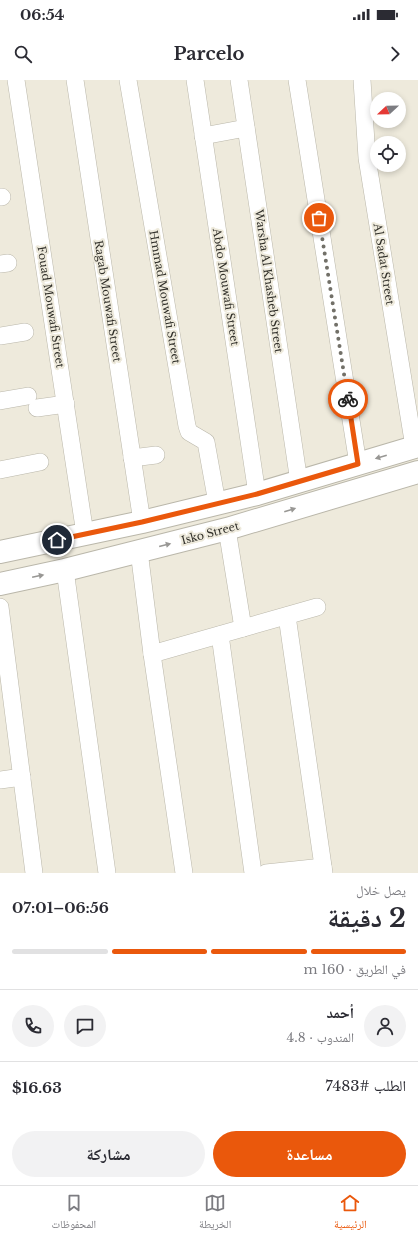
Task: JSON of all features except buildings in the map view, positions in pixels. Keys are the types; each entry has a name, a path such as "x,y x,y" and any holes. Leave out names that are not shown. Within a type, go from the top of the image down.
{"main road":[{"path":"0,552 142,522 257,494 416,447"},
{"name":"Isko Street","path":"0,584 65,570 227,529 418,472"}],"street":[{"name":"Fouad Mouwafi Street","path":"16,80 85,534"},
{"name":"Ragab Mouwafi Street","path":"75,80 142,522"},
{"name":"Hmmad Mouwafi Street","path":"128,80 187,426 189,432 206,442 217,503"},
{"name":"Abdo Mouwafi Street","path":"195,80 257,494"},
{"name":"Warsha Al Khasheb Street","path":"239,80 299,482"},
{"path":"297,80 358,464"},
{"name":"Al Sadat Street","path":"362,80 367,158 416,447"},
{"path":"203,136 246,128"},
{"path":"0,336 25,332"},
{"path":"0,401 66,404"},
{"path":"132,458 156,454"},
{"path":"0,470 40,462"},
{"path":"227,529 242,628"},
{"path":"139,551 152,654 184,873"},
{"path":"65,570 107,873"},
{"path":"0,607 7,714 22,777 34,873"},
{"path":"152,654 317,607"},
{"path":"266,873 324,870 287,616"},
{"path":"220,635 253,873"},
{"path":"0,780 22,777"}],"way so far":[{"path":"319,218 348,399"}],"route":[{"path":"57,540 142,522 257,494 358,464 348,399"}]}
